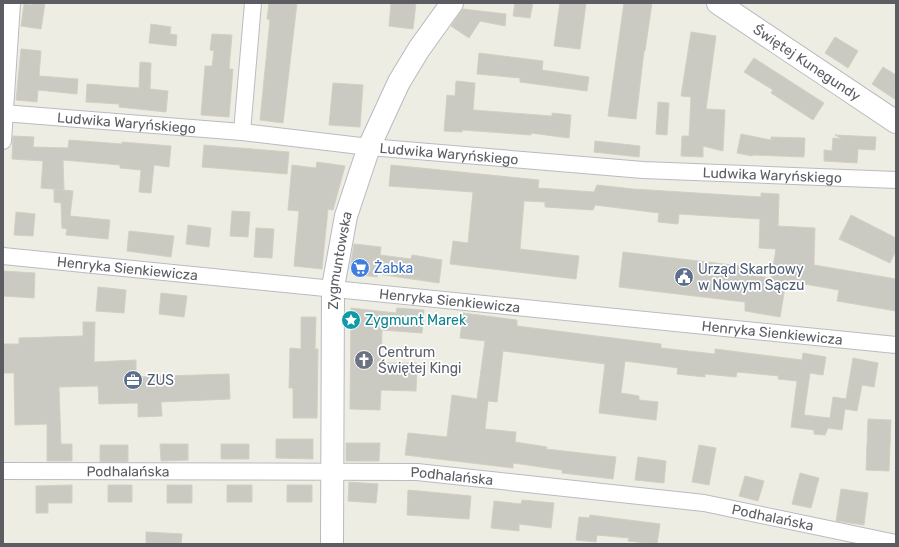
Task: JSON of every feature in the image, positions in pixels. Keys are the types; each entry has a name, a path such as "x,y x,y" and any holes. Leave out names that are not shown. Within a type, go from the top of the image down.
{"main road":[{"name":"Zygmuntowska","path":"332,544 333,287 346,216 369,147 399,82 419,49 452,3"},
{"name":"Świętej Kunegundy","path":"718,3 896,122"}],"street":[{"path":"3,141 12,3"},
{"path":"242,132 253,3"},
{"name":"Ludwika Waryńskiego","path":"4,113 242,132 369,147 643,170 896,180"},
{"name":"Henryka Sienkiewicza","path":"3,256 333,287 896,345"},
{"name":"Podhalańska","path":"3,471 332,473 417,472 704,503 896,544"},
{"path":"896,538 896,544"}],"building":[{"path":"33,3 45,3 41,29 21,26 24,4 32,5"},
{"path":"269,3 297,3 283,123 260,120 270,20 267,19"},
{"path":"391,3 416,3 413,29 389,26"},
{"path":"515,3 533,3 530,18 513,16"},
{"path":"560,3 586,3 580,49 554,46"},
{"path":"624,3 652,3 644,51 636,119 608,116"},
{"path":"463,9 506,14 505,26 480,21 469,38 451,26"},
{"path":"151,24 171,27 170,34 177,35 176,46 149,43"},
{"path":"691,32 716,36 706,109 725,110 723,151 703,146 703,157 681,156 682,136 689,136 691,97 681,96"},
{"path":"212,34 232,35 229,69 233,69 229,117 201,115 205,66 212,66 214,51 210,50"},
{"path":"835,37 858,51 848,68 825,53"},
{"path":"21,49 41,51 39,76 78,79 77,94 38,90 37,102 16,100"},
{"path":"479,53 543,61 542,70 589,77 587,91 520,82 520,78 477,74"},
{"path":"754,58 824,103 813,120 771,93 773,90 744,72"},
{"path":"140,62 151,63 150,89 168,91 166,112 119,107 119,104 86,102 87,84 139,88"},
{"path":"883,67 896,75 896,100 872,84"},
{"path":"456,81 475,83 473,110 552,116 552,113 571,115 569,138 531,133 531,135 462,130 462,132 444,131 447,95 455,96"},
{"path":"333,83 363,85 360,127 329,125"},
{"path":"658,102 669,103 667,135 656,134"},
{"path":"741,134 771,140 771,137 805,138 804,157 752,156 737,153"},
{"path":"835,135 876,137 875,150 858,149 857,163 824,161 824,150 832,151 833,138 842,139"},
{"path":"13,136 34,137 33,147 68,148 69,140 171,146 169,167 154,165 151,193 139,192 141,170 120,168 120,165 63,160 64,190 41,188 43,161 12,159"},
{"path":"595,141 640,146 639,157 594,152"},
{"path":"204,145 289,152 287,174 202,167"},
{"path":"317,162 345,166 333,210 328,209 322,269 294,266 299,211 288,210 292,165 316,168"},
{"path":"391,165 539,180 538,188 594,192 597,185 633,189 761,197 761,193 779,194 778,226 815,228 814,265 896,279 896,311 837,301 839,290 786,281 780,317 745,311 745,302 619,287 623,252 749,267 748,275 771,278 776,249 759,248 760,219 679,214 678,224 658,222 659,213 595,205 593,210 545,207 545,202 524,201 520,249 579,256 576,279 450,264 453,241 468,243 473,192 389,186"},
{"path":"54,189 73,191 70,216 110,220 108,239 66,235 67,229 62,228 61,203 54,202"},
{"path":"232,211 250,212 248,237 230,236"},
{"path":"16,212 35,214 33,236 14,235"},
{"path":"851,215 896,238 896,251 890,263 839,239"},
{"path":"188,225 211,228 209,247 186,244"},
{"path":"256,228 274,229 272,258 254,257"},
{"path":"129,231 174,236 171,257 127,251"},
{"path":"354,244 381,247 380,255 411,259 412,255 442,260 439,283 378,274 377,277 354,274 350,269"},
{"path":"3,271 35,273 34,298 3,296"},
{"path":"98,287 126,290 124,313 96,311"},
{"path":"161,293 187,296 184,317 159,314"},
{"path":"351,308 396,313 397,308 424,310 422,333 382,330 381,363 417,363 416,391 381,390 380,410 350,409"},
{"path":"463,313 517,320 517,326 661,344 661,348 715,354 715,349 802,360 803,353 826,357 823,375 810,373 804,415 830,418 833,397 846,399 853,358 878,363 874,387 862,385 857,411 845,409 842,430 828,428 825,435 814,434 814,430 791,427 797,381 778,379 779,376 737,372 736,377 705,374 705,377 677,374 678,368 625,361 621,393 639,396 639,400 658,402 656,420 599,413 605,364 503,351 497,402 488,401 485,429 516,432 515,442 547,447 546,449 616,457 613,479 562,473 562,470 513,463 513,468 405,455 408,433 447,437 452,395 477,399 485,341 460,338"},
{"path":"301,317 316,317 315,349 318,349 317,418 293,418 293,388 289,388 290,348 301,349"},
{"name":"ZUS","path":"83,322 95,322 94,362 136,360 136,377 229,374 230,399 161,402 162,416 138,417 138,403 99,404 98,386 59,387 61,444 72,444 72,461 47,461 47,424 15,425 14,373 3,373 3,344 19,344 19,338 83,336"},
{"path":"868,419 891,420 889,471 866,470"},
{"path":"276,439 313,439 313,459 276,458"},
{"path":"346,443 380,443 379,461 346,461"},
{"path":"160,444 188,444 188,460 161,461"},
{"path":"221,444 249,444 249,459 221,459"},
{"path":"100,445 128,445 128,462 100,462"},
{"path":"699,445 716,448 709,485 692,482"},
{"path":"638,457 666,461 664,483 635,480"},
{"path":"800,473 819,478 811,508 792,504"},
{"path":"745,476 764,481 758,501 739,496"},
{"path":"349,482 378,484 376,503 348,501"},
{"path":"72,485 72,503 48,503 48,513 36,513 36,486"},
{"path":"108,485 132,485 132,502 108,502"},
{"path":"167,485 192,485 192,503 167,503"},
{"path":"227,485 252,485 252,502 227,502"},
{"path":"287,485 312,485 312,502 287,502"},
{"path":"841,489 868,493 864,525 836,521"},
{"path":"408,490 471,496 469,519 407,515"},
{"path":"522,500 554,503 551,528 519,524 519,531 491,528 494,501 521,504"},
{"path":"590,515 660,524 657,544 628,541 629,538 597,535 596,542 576,540 579,517 589,518"},
{"path":"146,532 182,534 181,544 146,543"}],"place":[{"name":"Żabka","path":"360,268"},
{"name":"Urząd Skarbowy w Nowym Sączu","path":"684,277"},
{"name":"Zygmunt Marek","path":"351,320"},
{"name":"Centrum Świętej Kingi","path":"364,360"},
{"name":"ZUS","path":"133,380"}]}
